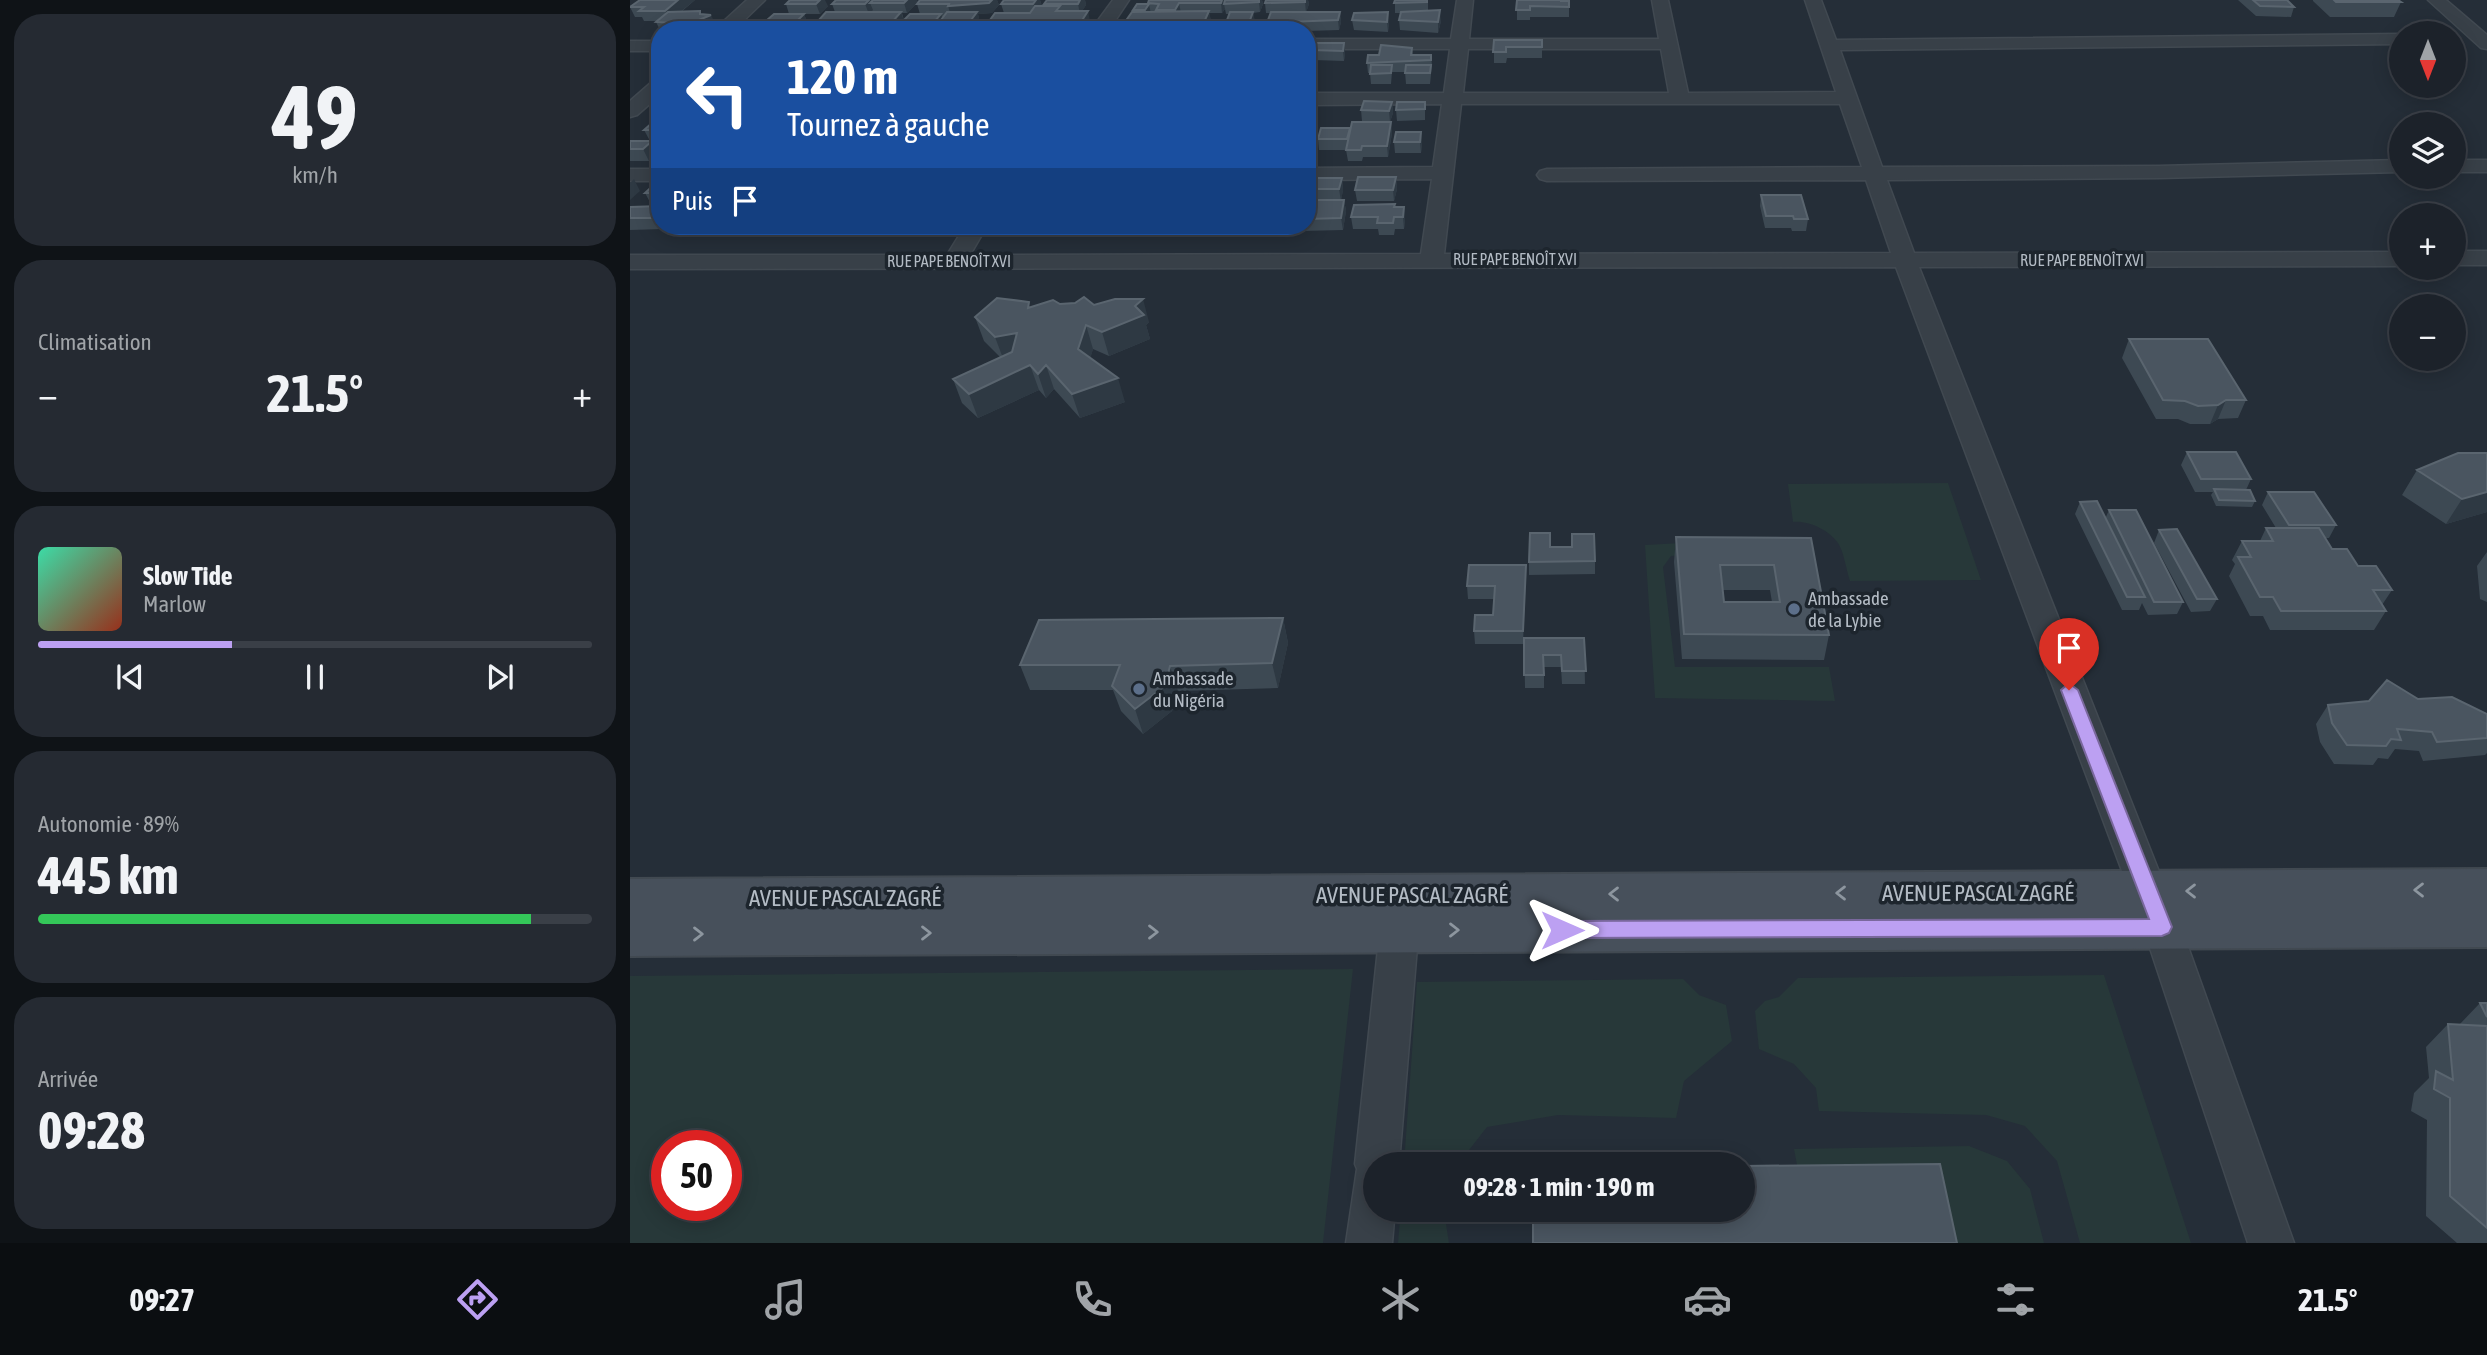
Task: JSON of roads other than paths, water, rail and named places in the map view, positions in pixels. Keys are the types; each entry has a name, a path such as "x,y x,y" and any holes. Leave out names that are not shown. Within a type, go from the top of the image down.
{"main road":[{"name":"AVENUE PASCAL ZAGRÉ","path":"630,900 1400,913 2154,909 2487,889"},
{"name":"AVENUE PASCAL ZAGRÉ","path":"2154,909 2487,926"},
{"name":"AVENUE PASCAL ZAGRÉ","path":"630,935 1400,913"}],"street":[{"path":"734,21 758,0"},
{"path":"1106,21 1121,0"},
{"path":"1432,259 1465,0"},
{"path":"1660,0 1680,98"},
{"path":"1813,0 1905,260 2154,909 2271,1243"},
{"path":"2436,0 2484,41"},
{"path":"1829,45 2389,39"},
{"path":"2466,40 2484,41"},
{"path":"1316,44 1669,44"},
{"path":"630,46 651,46"},
{"path":"630,111 651,93"},
{"path":"1316,99 1848,98"},
{"path":"1547,175 2146,172 2389,166"},
{"path":"2466,166 2487,166"},
{"path":"1316,174 1442,173"},
{"path":"630,175 651,175"},
{"path":"955,261 971,235"},
{"path":"2466,258 2487,258"},
{"name":"RUE PAPE BENOÎT XVI","path":"630,262 2389,259"},
{"path":"1378,1152 1400,913"},
{"path":"1369,1243 1371,1222"}],"place":[{"name":"Ambassade de la Lybie","path":"1794,609"},
{"name":"Ambassade du Nigéria","path":"1139,689"}]}
